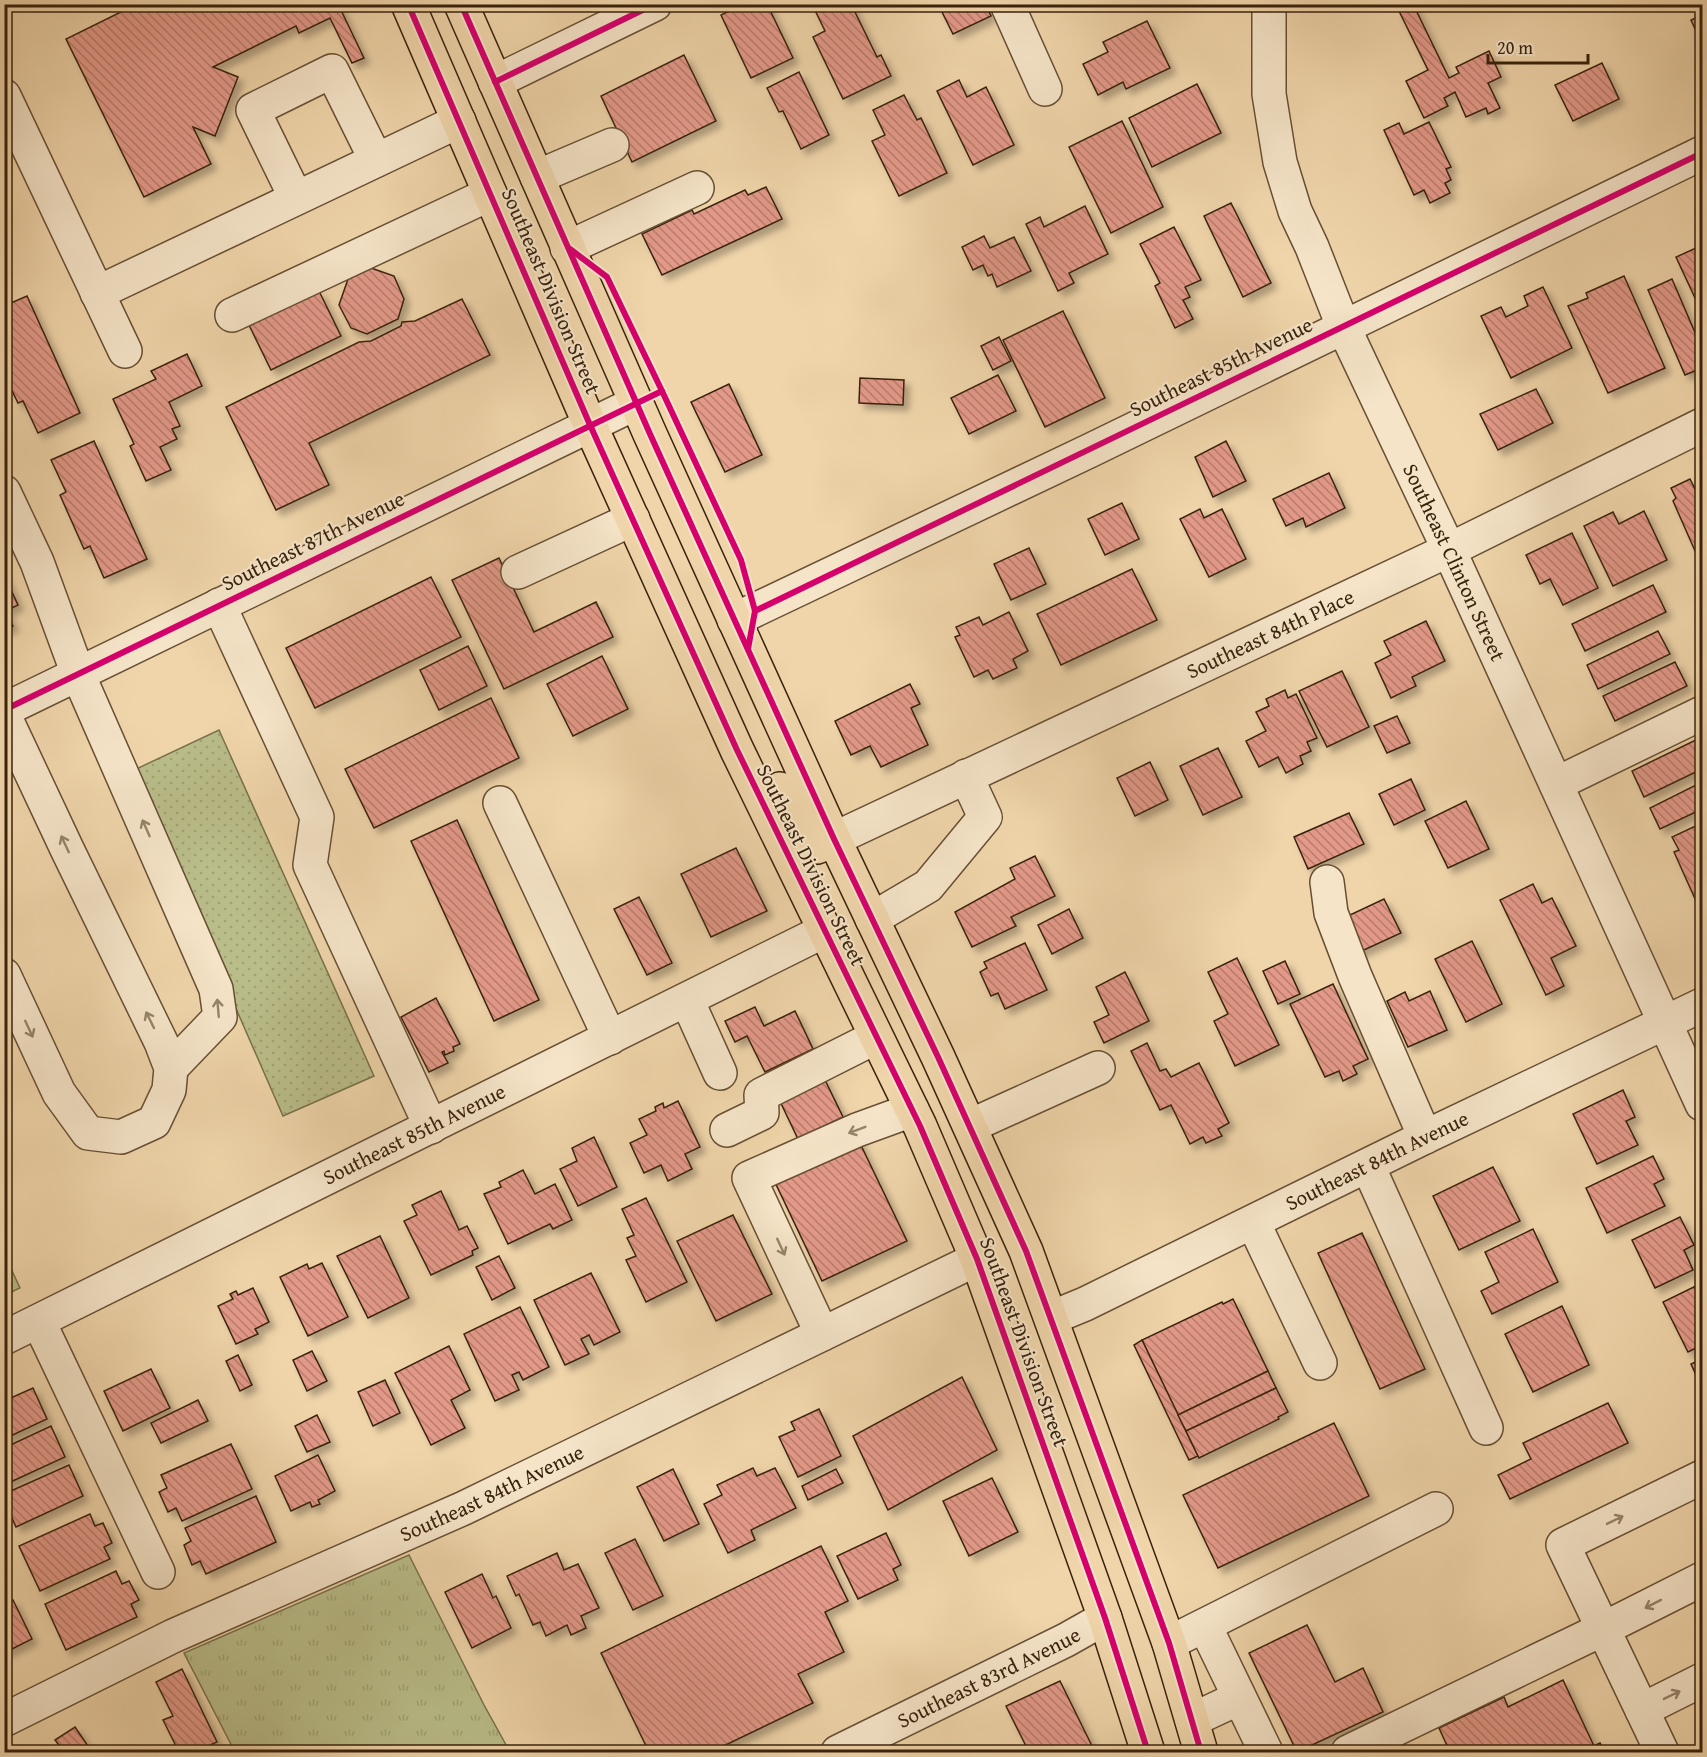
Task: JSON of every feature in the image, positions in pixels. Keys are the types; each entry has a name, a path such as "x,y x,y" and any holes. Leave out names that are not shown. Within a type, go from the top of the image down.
{"main road":[{"name":"Southeast Division Street","path":"408,4 590,425 737,750 912,1110 977,1259 1105,1618 1148,1752"},
{"name":"Southeast Division Street","path":"461,4 567,248 734,620 1026,1251 1169,1644 1201,1752"},
{"path":"737,750 768,764 809,842 817,847 834,839"},
{"path":"977,1259 1001,1262 1051,1318"}],"street":[{"path":"1006,4 1045,89"},
{"name":"Southeast Clinton Street","path":"1269,4 1269,94 1280,162 1295,211 1312,247 1343,326 1449,550 1702,1104"},
{"path":"495,82 636,9"},
{"path":"296,198 253,110 332,71 376,160"},
{"path":"4,96 125,351"},
{"path":"97,292 459,121"},
{"path":"537,177 612,145"},
{"name":"Southeast 85th Avenue","path":"734,620 1079,456 1702,153"},
{"path":"567,248 697,188"},
{"path":"232,315 490,194"},
{"name":"Southeast 87th Avenue","path":"4,710 636,403"},
{"name":"Southeast 84th Place","path":"834,839 1449,550 1702,425"},
{"path":"4,492 37,562 78,674 216,989 220,1017 171,1068"},
{"path":"518,572 633,519"},
{"path":"219,605 317,817 310,865 431,1127"},
{"path":"1556,784 1702,713"},
{"path":"4,715 161,1042 171,1068 169,1090 154,1122 121,1137 88,1133 59,1093 4,975"},
{"path":"872,919 928,886 985,817 966,776"},
{"path":"500,802 610,1038"},
{"path":"1327,882 1331,913 1355,976 1425,1137"},
{"name":"Southeast 85th Avenue","path":"4,1338 824,931"},
{"path":"687,1000 720,1073"},
{"name":"Southeast 84th Avenue","path":"1051,1318 1702,1005"},
{"path":"727,1130 762,1113 761,1095 876,1037"},
{"path":"970,1126 1098,1068"},
{"path":"822,1334 749,1178 857,1130 912,1110"},
{"path":"1368,1166 1486,1428"},
{"path":"1253,1222 1320,1363"},
{"name":"Southeast 84th Avenue","path":"4,1720 173,1635 464,1508 977,1259"},
{"path":"39,1322 158,1572"},
{"path":"1662,1752 1563,1545 1702,1477"},
{"path":"1169,1644 1436,1509"},
{"path":"1348,1752 1702,1579"},
{"name":"Southeast 83rd Avenue","path":"838,1752 1066,1640 1105,1618"},
{"path":"1205,1626 1266,1752"},
{"path":"1642,1710 1702,1680"},
{"path":"1192,1720 1239,1698"}],"green space":[{"path":"219,730 374,1076 283,1116 132,771"},
{"path":"5,1256 20,1288 4,1295"},
{"path":"409,1555 510,1752 235,1752 184,1653"}],"building":[{"path":"137,4 338,4 364,58 352,63 330,18 299,33 296,26 213,67 238,77 215,136 193,127 211,164 144,197 66,39"},
{"path":"743,4 767,4 793,58 751,78 721,15"},
{"path":"812,4 851,4 877,57 881,55 891,76 843,99 813,37 825,31"},
{"path":"938,4 985,4 991,16 953,34"},
{"path":"1406,4 1413,4 1449,78 1459,73 1456,67 1489,51 1501,77 1488,83 1500,108 1488,114 1486,108 1466,117 1455,92 1444,98 1448,106 1424,118 1406,81 1428,70 1398,9"},
{"path":"1702,15 1702,44 1691,20"},
{"path":"1147,21 1170,68 1126,89 1123,82 1098,95 1083,64 1108,52 1103,42"},
{"path":"684,55 716,121 632,162 601,96"},
{"path":"1602,63 1619,99 1573,121 1555,85"},
{"path":"799,72 829,135 801,149 783,111 779,112 767,88"},
{"path":"959,80 967,97 986,87 1014,145 973,165 937,91"},
{"path":"1197,84 1221,133 1152,167 1129,118"},
{"path":"904,95 917,120 921,118 947,173 899,196 872,141 885,135 873,110"},
{"path":"1122,121 1163,207 1111,233 1069,147"},
{"path":"1429,122 1451,167 1446,169 1451,180 1445,183 1450,193 1430,203 1424,190 1414,195 1384,130 1399,123 1404,134"},
{"path":"766,187 782,219 662,275 642,234 692,210 694,214 745,190 748,195"},
{"path":"1231,203 1271,283 1243,297 1204,216"},
{"path":"1085,206 1108,254 1069,273 1074,283 1058,291 1026,224 1040,217 1044,227"},
{"path":"1174,227 1201,280 1185,287 1190,297 1183,300 1193,319 1175,328 1155,286 1160,283 1140,244"},
{"path":"984,236 990,248 1014,237 1031,271 997,287 992,274 988,276 983,265 973,270 962,247"},
{"path":"1696,248 1702,260 1702,313 1676,257"},
{"path":"371,268 394,276 404,299 398,319 367,334 351,328 339,305 348,279"},
{"path":"1624,276 1665,368 1608,393 1568,306 1588,298 1586,293"},
{"path":"1672,279 1702,349 1702,368 1685,375 1648,290"},
{"path":"1543,287 1572,348 1511,378 1481,316 1501,307 1506,317 1528,306 1524,296"},
{"path":"319,291 341,336 271,370 249,325"},
{"path":"27,296 80,413 38,433 23,401 18,403 4,374 4,306"},
{"path":"462,299 490,355 309,443 329,485 276,510 226,407 359,342 371,341 401,326 402,322 415,321"},
{"path":"1063,311 1105,398 1045,427 1003,340"},
{"path":"999,337 1011,361 993,370 981,346"},
{"path":"187,354 202,386 169,402 180,426 172,429 177,439 160,447 171,470 146,481 130,446 134,444 113,399 156,379 151,371"},
{"path":"998,375 1016,411 969,434 951,398"},
{"path":"860,378 904,380 903,405 859,403"},
{"path":"729,384 762,455 725,472 691,402"},
{"path":"1536,389 1553,423 1498,450 1480,414"},
{"path":"94,441 147,559 104,578 90,546 84,549 60,495 66,492 51,460"},
{"path":"1226,441 1246,481 1213,497 1195,457"},
{"path":"1329,473 1345,508 1306,527 1303,518 1286,526 1273,499"},
{"path":"1690,479 1695,489 1702,486 1702,558 1699,560 1673,501 1676,498 1671,488"},
{"path":"1122,503 1139,539 1105,555 1088,519"},
{"path":"1200,509 1204,518 1222,509 1246,559 1209,577 1180,519"},
{"path":"1644,511 1667,560 1613,586 1584,526 1613,512 1619,524"},
{"path":"1572,533 1598,588 1563,605 1550,579 1540,584 1526,555"},
{"path":"1029,548 1046,584 1011,600 994,564"},
{"path":"499,558 534,632 596,602 613,637 504,689 452,580"},
{"path":"1132,569 1157,620 1061,665 1037,614"},
{"path":"4,575 18,605 6,611 13,626 4,630"},
{"path":"431,577 461,637 315,708 286,648"},
{"path":"1653,585 1666,612 1585,651 1572,624"},
{"path":"1009,612 1028,651 1013,659 1017,668 993,679 988,670 974,677 955,637 960,635 956,627 979,617 983,625"},
{"path":"1426,621 1445,661 1412,677 1416,686 1391,698 1375,663 1391,655 1384,641"},
{"path":"1658,631 1670,654 1598,689 1587,665"},
{"path":"468,646 487,686 439,710 420,670"},
{"path":"602,656 628,709 573,736 547,684"},
{"path":"1675,662 1687,686 1615,721 1603,696"},
{"path":"1342,671 1369,727 1327,747 1299,691"},
{"path":"910,684 920,704 911,708 928,745 881,767 870,746 851,755 835,721"},
{"path":"1285,690 1288,698 1296,694 1317,738 1307,742 1311,751 1300,756 1303,764 1286,773 1278,757 1259,767 1246,741 1266,731 1256,712 1269,706 1266,699"},
{"path":"491,698 519,758 374,828 345,769"},
{"path":"1397,716 1410,743 1387,753 1374,726"},
{"path":"1702,737 1702,769 1644,797 1632,771"},
{"path":"1218,748 1242,797 1203,815 1180,766"},
{"path":"1150,762 1168,800 1135,816 1117,778"},
{"path":"1411,779 1425,810 1394,825 1379,794"},
{"path":"1702,782 1702,809 1660,829 1650,808"},
{"path":"1466,801 1489,849 1448,868 1425,821"},
{"path":"1349,813 1364,844 1308,869 1294,837"},
{"path":"457,820 539,1000 494,1021 411,841"},
{"path":"1702,823 1702,898 1696,901 1674,852 1679,850 1672,837"},
{"path":"736,848 767,911 711,937 681,874"},
{"path":"1035,856 1055,896 1011,917 1016,926 972,947 955,912 1015,879 1010,868"},
{"path":"1533,884 1542,903 1552,898 1576,946 1551,958 1564,986 1546,995 1500,900"},
{"path":"639,897 672,963 647,975 614,909"},
{"path":"1384,899 1401,933 1353,955 1337,921"},
{"path":"1069,909 1083,938 1052,954 1038,925"},
{"path":"1472,941 1502,1004 1466,1022 1435,959"},
{"path":"1025,943 1047,990 1005,1009 998,993 991,996 980,972 987,968 984,962"},
{"path":"1237,958 1279,1045 1235,1066 1214,1021 1228,1014 1208,972"},
{"path":"1285,961 1300,994 1278,1004 1263,971"},
{"path":"1125,972 1149,1021 1104,1043 1094,1022 1109,1015 1096,987"},
{"path":"1333,984 1368,1059 1353,1066 1357,1074 1343,1081 1339,1071 1325,1077 1290,1004"},
{"path":"1430,991 1447,1030 1408,1047 1387,1001 1405,992 1409,1001"},
{"path":"436,998 460,1044 453,1047 454,1051 445,1055 444,1051 442,1052 448,1063 429,1072 401,1017"},
{"path":"755,1007 764,1026 795,1011 813,1049 765,1072 747,1036 735,1042 725,1021"},
{"path":"1147,1043 1160,1071 1166,1069 1171,1077 1199,1063 1229,1123 1218,1129 1222,1136 1206,1143 1203,1137 1190,1144 1171,1105 1160,1110 1131,1051"},
{"path":"823,1076 843,1117 798,1139 778,1097"},
{"path":"1623,1090 1635,1117 1626,1121 1638,1145 1597,1164 1573,1114"},
{"path":"678,1101 700,1147 685,1154 692,1169 668,1181 661,1165 644,1173 630,1143 647,1135 639,1119 656,1111 655,1107 663,1103 664,1108"},
{"path":"594,1137 617,1187 578,1206 560,1169 577,1161 572,1148"},
{"path":"857,1137 907,1241 822,1281 773,1178"},
{"path":"1653,1156 1664,1179 1654,1184 1665,1206 1607,1233 1586,1188"},
{"path":"1493,1167 1520,1221 1459,1250 1433,1196"},
{"path":"523,1170 535,1194 555,1184 572,1220 553,1229 550,1224 508,1244 484,1194 501,1187 499,1182"},
{"path":"441,1191 459,1230 467,1226 478,1248 472,1251 473,1255 431,1275 404,1221 417,1215 412,1205"},
{"path":"646,1198 687,1282 646,1302 626,1260 636,1256 627,1238 634,1235 622,1209"},
{"path":"733,1215 772,1294 716,1321 677,1241"},
{"path":"1680,1217 1694,1245 1684,1250 1693,1270 1655,1288 1632,1240"},
{"path":"1533,1229 1558,1282 1492,1314 1481,1291 1499,1282 1485,1252"},
{"path":"1362,1233 1425,1369 1380,1389 1318,1253"},
{"path":"380,1236 409,1298 368,1318 337,1256"},
{"path":"499,1256 515,1288 492,1300 476,1267"},
{"path":"322,1263 348,1317 308,1336 280,1277 307,1264 309,1269"},
{"path":"591,1273 620,1332 594,1345 589,1335 581,1339 589,1354 565,1365 534,1300"},
{"path":"1702,1283 1702,1345 1688,1352 1663,1302"},
{"path":"253,1288 269,1322 255,1329 258,1334 236,1344 218,1306 233,1299 230,1294 236,1291 238,1295"},
{"path":"1233,1299 1268,1371 1178,1415 1142,1340"},
{"path":"1562,1306 1589,1365 1533,1392 1505,1334"},
{"path":"520,1307 549,1367 523,1380 519,1372 512,1375 519,1390 495,1401 464,1334"},
{"path":"1142,1340 1198,1456 1189,1460 1134,1345"},
{"path":"449,1346 470,1390 451,1400 465,1428 431,1445 395,1373"},
{"path":"312,1351 327,1381 307,1391 293,1360"},
{"path":"238,1355 252,1385 240,1391 226,1361"},
{"path":"1702,1359 1702,1388 1691,1364"},
{"path":"151,1369 170,1408 123,1431 104,1391"},
{"path":"1268,1371 1276,1388 1186,1431 1178,1415"},
{"path":"962,1377 997,1450 888,1510 853,1436"},
{"path":"385,1380 400,1413 373,1426 358,1392"},
{"path":"33,1388 47,1419 4,1439 4,1401"},
{"path":"1276,1388 1288,1412 1278,1417 1279,1419 1199,1458 1186,1431"},
{"path":"198,1400 208,1421 161,1443 151,1423"},
{"path":"1608,1403 1628,1443 1510,1499 1498,1475 1531,1459 1523,1443"},
{"path":"819,1409 841,1456 798,1477 779,1437 795,1430 791,1422"},
{"path":"317,1415 330,1442 307,1452 295,1426"},
{"path":"1334,1423 1369,1496 1218,1568 1183,1495"},
{"path":"51,1426 65,1457 4,1485 4,1448"},
{"path":"231,1444 252,1489 182,1521 176,1508 168,1512 159,1492 167,1488 161,1475"},
{"path":"318,1455 335,1491 318,1500 320,1504 312,1507 310,1502 291,1511 275,1476"},
{"path":"69,1465 83,1496 16,1527 4,1500 4,1494"},
{"path":"753,1468 757,1476 775,1468 796,1508 751,1530 755,1540 728,1553 704,1504 722,1495 717,1485"},
{"path":"673,1469 699,1524 664,1541 637,1487"},
{"path":"836,1469 843,1483 808,1500 802,1486"},
{"path":"992,1478 1018,1532 969,1556 943,1501"},
{"path":"256,1496 276,1542 206,1574 200,1561 192,1565 184,1545 191,1541 185,1528"},
{"path":"90,1514 95,1526 103,1523 112,1543 104,1547 110,1559 40,1591 19,1546"},
{"path":"886,1533 901,1565 893,1569 898,1580 858,1599 837,1556"},
{"path":"635,1539 663,1596 633,1610 605,1553"},
{"path":"821,1546 848,1601 825,1612 844,1652 798,1674 813,1703 711,1752 649,1752 601,1653"},
{"path":"557,1553 564,1570 578,1564 599,1608 581,1616 586,1628 571,1635 567,1625 546,1636 540,1622 533,1625 519,1594 516,1596 507,1576"},
{"path":"116,1571 122,1584 129,1581 139,1600 131,1604 137,1617 66,1650 45,1604"},
{"path":"482,1574 493,1598 496,1596 511,1628 472,1648 445,1592"},
{"path":"13,1600 32,1639 4,1653 4,1604"},
{"path":"1307,1625 1335,1682 1363,1668 1383,1712 1297,1752 1249,1653"},
{"path":"182,1669 217,1742 195,1752 179,1752 163,1720 173,1716 156,1682"},
{"path":"1563,1680 1594,1746 1600,1743 1605,1752 1450,1752 1439,1728 1504,1697 1508,1707"},
{"path":"1060,1681 1094,1750 1088,1752 1029,1752 1006,1706"},
{"path":"75,1727 92,1752 64,1752 55,1740"}],"cycle path":[{"path":"408,4 590,425 737,750 920,1126 977,1259 1105,1618 1148,1752"},
{"path":"461,4 650,434 834,839 938,1057 1026,1251 1169,1643 1201,1752"},
{"path":"495,82 655,4"},
{"path":"755,611 1702,153"},
{"path":"570,249 607,277 741,560 755,611 748,649"},
{"path":"4,710 662,391"}]}
